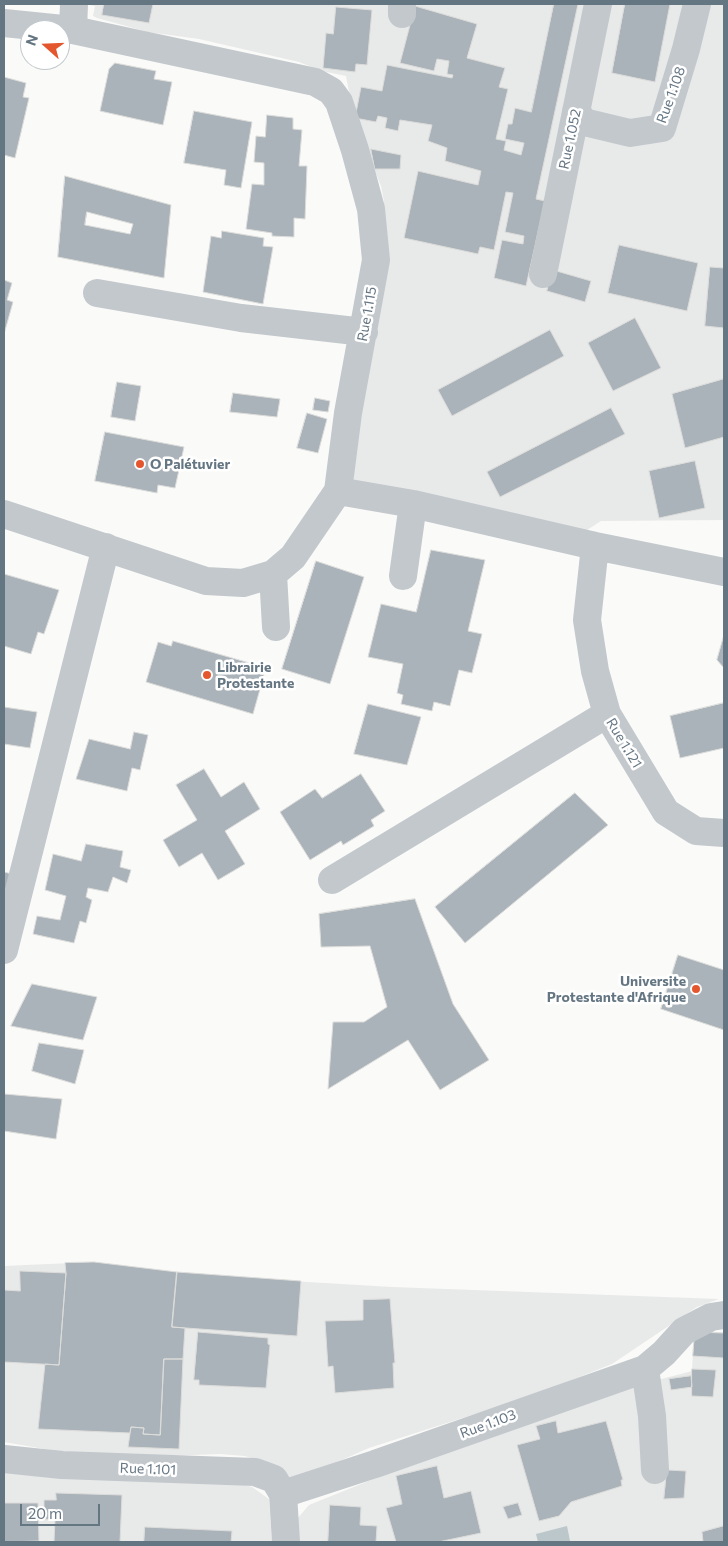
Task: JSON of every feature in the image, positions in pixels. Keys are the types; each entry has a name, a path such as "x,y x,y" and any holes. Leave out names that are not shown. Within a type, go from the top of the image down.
{"street":[{"name":"Rue 1.052","path":"542,274 598,4"},
{"name":"Rue 1.108","path":"576,111 584,122 630,133 662,128 686,49 697,4"},
{"name":"Rue 1.115","path":"4,23 73,17 315,82 331,91 340,102 371,209 376,260 348,413 338,491 293,556 273,574 244,583 206,580 4,514"},
{"path":"98,293 241,318 364,332"},
{"path":"338,491 413,504 595,546 724,572"},
{"path":"403,576 413,504"},
{"name":"Rue 1.121","path":"595,546 587,620 595,671 607,714 666,812 696,831 724,833"},
{"path":"4,950 106,548"},
{"path":"273,574 276,627"},
{"path":"332,880 607,714"},
{"name":"Rue 1.103","path":"283,1494 645,1370 684,1331 711,1317 724,1315"},
{"path":"645,1370 652,1416 655,1470"},
{"name":"Rue 1.101","path":"4,1459 62,1466 255,1472 274,1479 283,1494"},
{"path":"283,1494 286,1542"}],"shaded area":[{"path":"85,4 724,4 724,520 601,521 578,536 352,484 384,201 381,186 355,123 346,76 322,71 299,62 199,39 148,32 97,18 93,16 95,6"},
{"path":"94,1262 206,1276 392,1287 719,1299 697,1307 612,1364 534,1395 369,1448 294,1481 267,1463 245,1456 220,1454 166,1456 56,1451 4,1442 4,1266"},
{"path":"694,1331 724,1333 724,1542 295,1542 297,1519 309,1505 475,1438 650,1382 692,1371"},
{"path":"4,1470 235,1482 252,1487 269,1499 272,1542 4,1542"},
{"path":"567,1526 570,1541 538,1542 536,1534"}],"building":[{"path":"104,4 153,4 149,23 102,15"},
{"path":"554,4 578,4 536,199 545,201 526,286 494,278 502,240 523,244 524,236 505,232 513,193 506,192 494,250 480,247 478,254 404,238 418,171 478,185 481,171 445,161 447,148 428,141 432,125 400,120 398,131 385,128 387,118 378,116 376,122 355,118 361,87 382,91 387,65 452,78 453,75 447,74 449,61 437,59 434,71 400,63 415,6 477,24 467,58 505,68 499,87 508,89 496,139 506,141 504,150 521,155 524,143 505,139 508,124 512,124 515,108 531,112"},
{"path":"625,4 670,4 655,82 612,73"},
{"path":"336,7 372,10 367,65 356,64 355,72 323,68 326,33 333,34"},
{"path":"115,63 156,71 154,79 172,82 163,125 100,111 109,69"},
{"path":"4,77 26,83 23,97 29,98 15,158 4,155"},
{"path":"194,111 252,122 241,188 224,185 226,170 184,163"},
{"path":"267,115 293,118 293,129 302,130 299,166 307,166 305,219 294,218 294,237 272,236 272,233 246,229 252,184 264,185 264,163 254,162 256,136 265,137"},
{"path":"371,149 401,155 400,169 375,169"},
{"path":"65,176 171,205 164,278 58,257","holes":["87,212 133,224 130,234 85,225"]},
{"path":"222,231 264,238 263,246 273,247 263,304 203,292 211,236 221,238"},
{"path":"619,245 698,263 687,311 608,293"},
{"path":"710,267 724,268 724,328 705,326"},
{"path":"553,270 591,281 585,302 547,291"},
{"path":"4,280 12,283 7,300 13,302 4,334"},
{"path":"635,318 661,368 613,391 588,343"},
{"path":"550,330 564,356 452,416 438,390"},
{"path":"724,379 724,437 685,448 672,394"},
{"path":"117,382 141,386 135,421 111,417"},
{"path":"233,393 280,399 277,417 230,412"},
{"path":"315,398 330,401 328,412 313,410"},
{"path":"611,408 625,434 500,497 487,472"},
{"path":"307,413 327,419 318,453 297,448"},
{"name":"O Palétuvier","path":"105,432 184,447 175,488 158,485 157,493 95,481"},
{"path":"695,461 705,508 659,518 649,471"},
{"path":"431,550 485,560 468,631 482,634 472,673 459,670 450,706 434,702 432,711 401,704 403,695 397,693 403,664 368,657 381,604 416,612"},
{"path":"316,561 364,577 330,684 282,669"},
{"path":"4,574 59,590 44,634 38,632 31,654 4,646"},
{"path":"724,635 724,668 717,660"},
{"path":"173,641 253,664 252,671 264,675 253,714 146,682 158,642 171,646"},
{"path":"724,703 724,748 680,758 670,716"},
{"path":"368,704 421,717 407,765 354,754"},
{"path":"4,707 37,712 30,748 4,744"},
{"path":"134,732 148,735 140,770 132,768 127,791 76,779 89,739 130,749"},
{"path":"204,769 221,797 244,782 260,809 225,831 245,864 218,880 202,853 179,867 163,840 197,820 176,785"},
{"path":"361,774 385,811 371,820 374,826 343,845 341,841 310,860 280,812 315,789 322,798"},
{"path":"575,793 608,825 465,943 435,907"},
{"path":"86,844 123,851 120,867 131,870 127,883 113,877 108,892 88,888 86,897 92,900 86,923 80,921 74,943 33,934 37,916 60,920 66,896 45,890 53,854 81,861"},
{"path":"4,872 16,875 4,906"},
{"path":"415,899 453,1004 489,1060 440,1090 408,1040 328,1089 333,1022 364,1022 387,1007 370,946 321,947 319,914"},
{"name":"Universite Protestante d'Afrique","path":"678,955 724,970 724,1030 661,1009"},
{"path":"32,984 97,997 83,1040 11,1026"},
{"path":"39,1043 84,1050 75,1084 32,1071"},
{"path":"4,1094 62,1099 56,1139 4,1131"},
{"path":"94,1262 177,1272 172,1327 185,1328 183,1359 164,1359 160,1435 143,1434 144,1428 131,1427 130,1433 38,1429 45,1364 59,1365 66,1273 65,1263"},
{"path":"20,1271 66,1273 59,1365 4,1362 4,1290 20,1291"},
{"path":"177,1272 301,1281 297,1336 172,1327"},
{"path":"390,1299 395,1363 393,1363 394,1388 335,1393 333,1366 328,1367 325,1321 363,1320 363,1300"},
{"path":"198,1332 268,1338 268,1344 270,1345 266,1388 199,1385 199,1380 194,1380"},
{"path":"695,1332 724,1333 724,1358 693,1356"},
{"path":"164,1359 183,1359 179,1449 128,1447 131,1427 144,1428 143,1434 160,1435"},
{"path":"692,1369 716,1370 713,1397 692,1396"},
{"path":"691,1376 692,1387 671,1390 669,1379"},
{"path":"556,1421 558,1433 606,1421 623,1480 621,1480 622,1486 571,1502 559,1516 539,1521 517,1445 540,1439 536,1426"},
{"path":"437,1466 444,1498 471,1491 481,1533 438,1542 396,1542 386,1508 402,1504 396,1476"},
{"path":"667,1470 686,1471 684,1498 664,1499"},
{"path":"56,1493 122,1495 120,1542 54,1542 55,1520 44,1519 44,1500 56,1500"},
{"path":"4,1503 38,1503 39,1541 4,1542"},
{"path":"518,1503 522,1515 508,1519 503,1507"},
{"path":"330,1505 361,1507 360,1525 377,1526 376,1542 328,1542"},
{"path":"724,1526 724,1542 703,1542 702,1532"},
{"path":"145,1527 232,1531 231,1542 144,1542"}],"place":[{"name":"O Palétuvier","path":"140,464"},
{"name":"Librairie Protestante","path":"207,675"},
{"name":"Universite Protestante d'Afrique","path":"696,989"}]}
